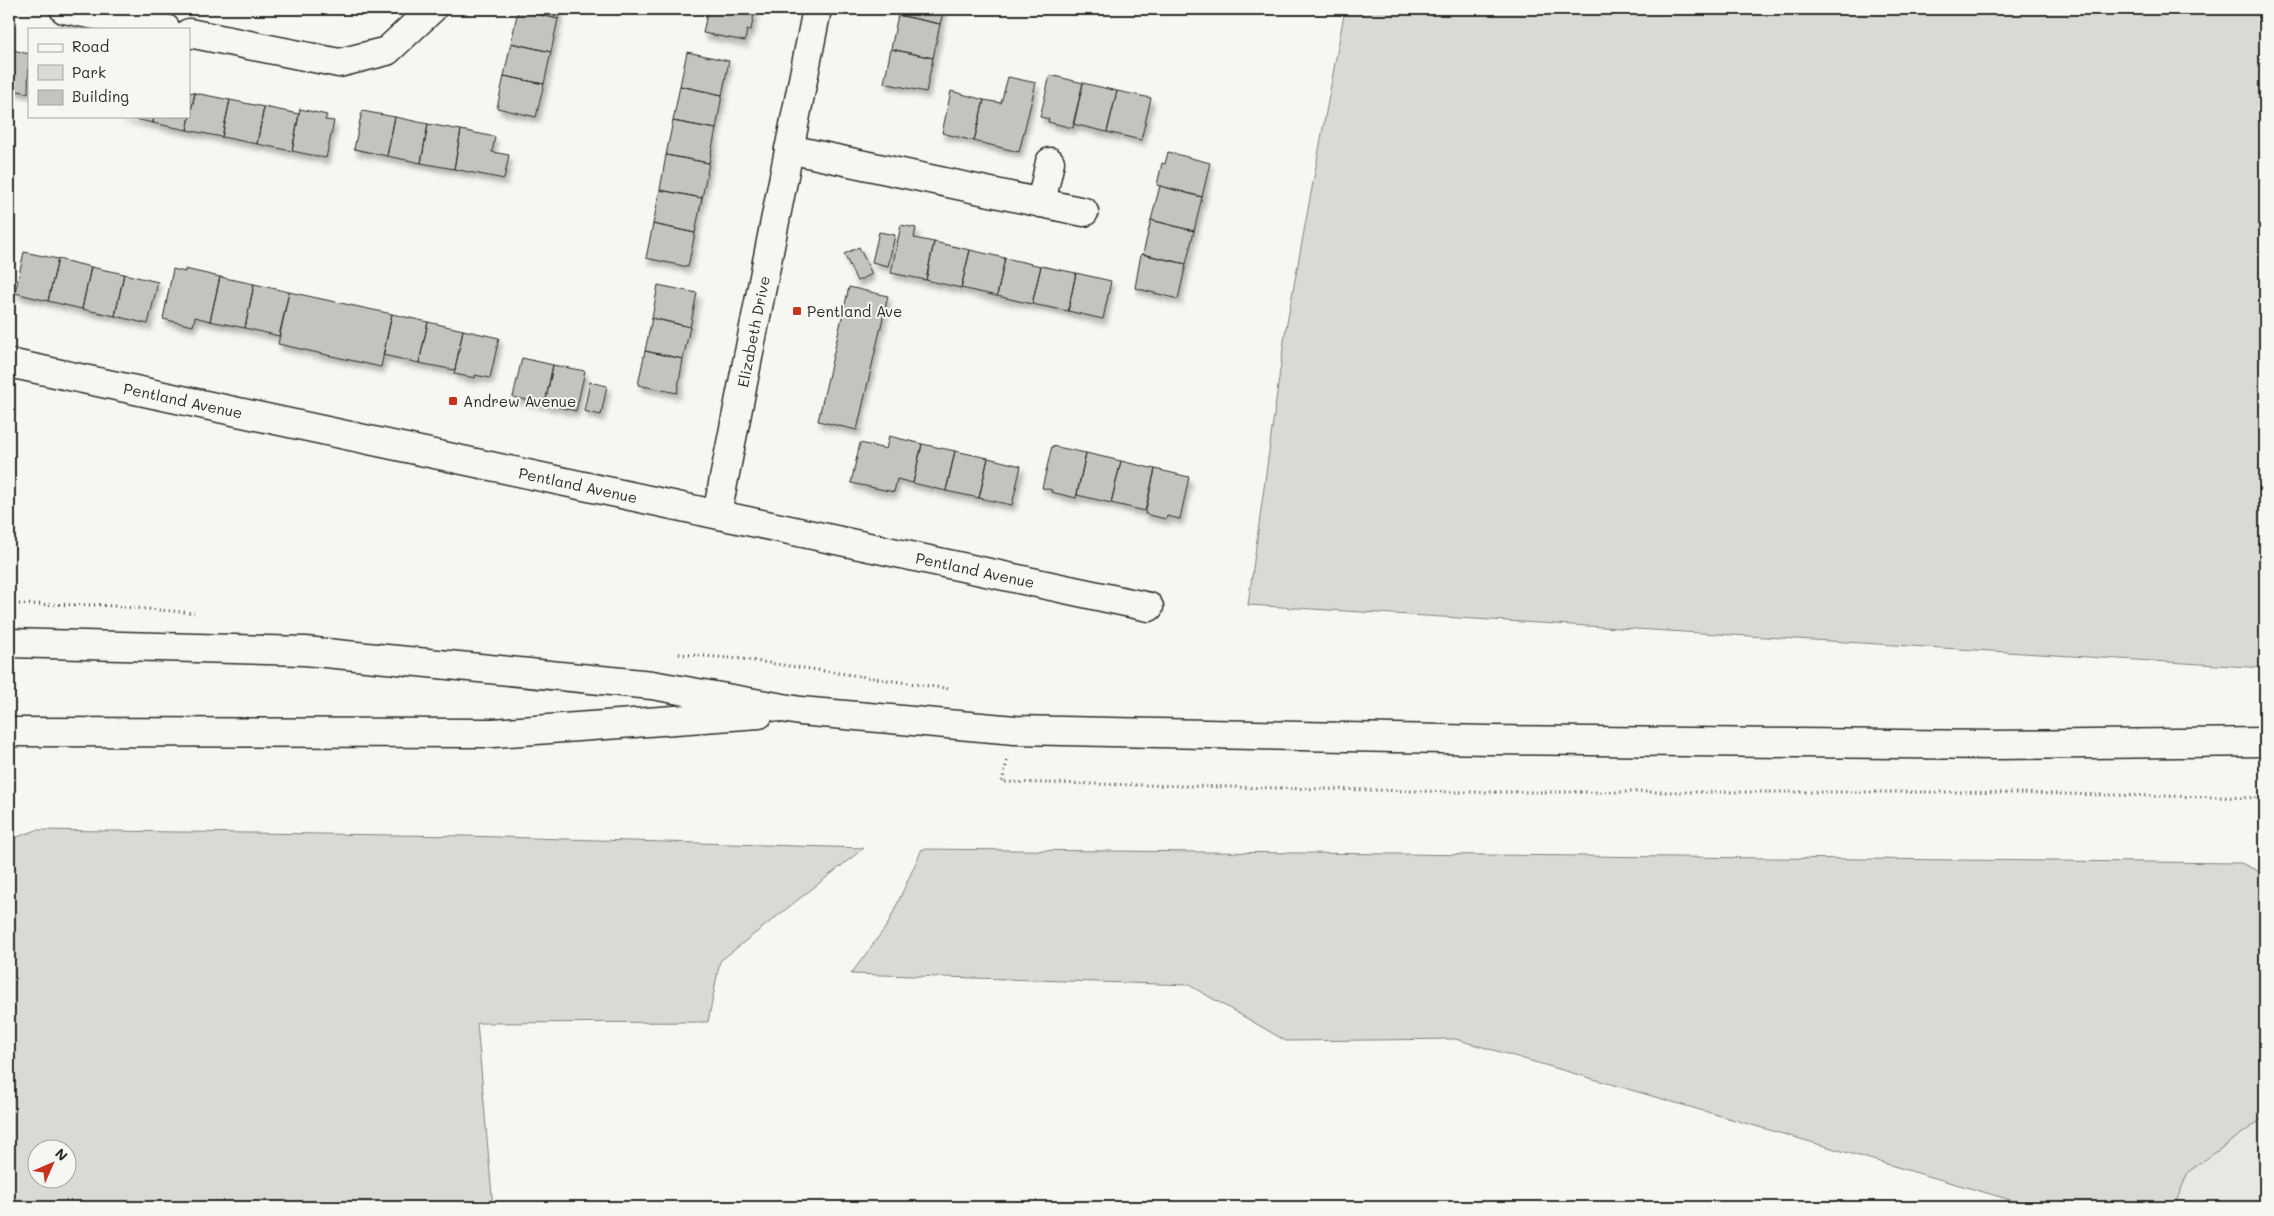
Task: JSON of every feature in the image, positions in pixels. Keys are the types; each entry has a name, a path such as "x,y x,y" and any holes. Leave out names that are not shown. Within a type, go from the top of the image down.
{"main road":[{"path":"190,33 339,63 387,51 432,9"},
{"name":"Elizabeth Drive","path":"717,514 817,9"},
{"path":"81,10 162,28"},
{"path":"789,149 1084,212"},
{"path":"1041,203 1050,162"},
{"name":"Pentland Avenue","path":"9,363 1149,607"},
{"path":"9,644 305,651 652,685 800,711 1015,730 1390,738 1996,745 2265,742"},
{"path":"9,732 493,733 800,711"}],"shaded area":[{"path":"2265,986 2265,1207 2132,1207"}],"green space":[{"path":"1345,9 2265,9 2265,668 1248,605 1285,334"},
{"path":"37,830 465,836 864,848 720,961 708,1022 477,1023 493,1207 9,1207 9,840"},
{"path":"922,849 2241,863 2265,874 2265,1117 2188,1172 2174,1207 2035,1207 1455,1039 1286,1041 1189,985 851,974 888,924"}],"building":[{"path":"519,9 560,9 558,19"},
{"path":"708,9 755,9 751,30 747,29 745,41 703,33"},
{"path":"899,9 944,9 940,24 898,15"},
{"path":"518,10 558,19 551,52 511,43"},
{"path":"898,15 940,24 933,58 891,49"},
{"path":"511,43 551,52 544,84 504,76"},
{"path":"9,49 28,54 28,93 9,89"},
{"path":"891,49 933,58 926,92 884,83"},
{"path":"687,52 729,61 722,95 680,86"},
{"path":"1050,75 1083,83 1073,128 1048,122 1049,119 1040,117"},
{"path":"504,76 544,84 536,117 497,108"},
{"path":"1008,77 1036,83 1019,152 974,141 984,100 1001,103"},
{"path":"1083,83 1117,91 1107,132 1073,124"},
{"path":"680,86 722,95 716,129 673,121"},
{"path":"951,91 984,100 974,141 942,133"},
{"path":"1117,91 1151,98 1141,140 1107,132"},
{"path":"190,92 195,93 190,116"},
{"path":"195,93 230,100 222,137 187,130"},
{"path":"230,100 264,107 257,144 222,137"},
{"path":"264,107 299,114 292,151 257,144"},
{"path":"300,109 327,115 325,120 334,121 326,158 292,151"},
{"path":"362,111 395,117 387,156 354,149"},
{"path":"395,117 428,124 421,163 387,156"},
{"path":"130,118 154,118 153,123"},
{"path":"154,118 190,118 187,130 153,123"},
{"path":"673,121 716,129 709,163 666,155"},
{"path":"428,124 461,130 454,169 421,163"},
{"path":"461,130 495,137 492,152 509,155 504,179 454,169"},
{"path":"1168,152 1210,163 1202,197 1157,185 1162,163 1165,164"},
{"path":"666,155 709,163 702,198 660,190"},
{"path":"1160,186 1202,197 1194,231 1151,220"},
{"path":"660,190 702,198 695,233 653,224"},
{"path":"1151,220 1194,231 1186,264 1143,254"},
{"path":"653,224 695,233 688,267 646,258"},
{"path":"901,225 916,228 914,238 934,242 926,280 891,273"},
{"path":"879,232 895,235 888,266 872,262"},
{"path":"934,242 970,250 961,288 926,280"},
{"path":"859,247 872,274 857,281 844,254"},
{"path":"970,250 1005,258 997,296 961,288"},
{"path":"24,252 58,259 48,301 15,293"},
{"path":"1141,254 1186,264 1178,299 1135,288"},
{"path":"1005,258 1041,266 1032,304 997,296"},
{"path":"58,259 91,267 82,309 48,301"},
{"path":"1041,266 1076,273 1068,311 1032,304"},
{"path":"91,267 124,274 115,316 82,309"},
{"path":"173,269 185,272 185,269 220,277 210,321 195,317 193,326 163,319"},
{"path":"1076,273 1111,281 1103,319 1068,311"},
{"path":"124,274 158,282 148,324 115,316"},
{"path":"220,277 254,284 245,328 210,321"},
{"path":"254,284 289,292 279,336 245,328"},
{"path":"658,285 697,293 690,327 652,318"},
{"path":"849,287 888,296 857,430 818,421"},
{"path":"289,292 392,314 381,367 278,344"},
{"path":"392,314 428,322 419,363 383,355"},
{"path":"652,318 690,327 683,359 645,351"},
{"path":"428,322 463,330 455,370 419,363"},
{"path":"463,330 499,338 490,378 475,375 475,378 454,374"},
{"path":"645,351 683,359 677,393 638,385"},
{"path":"522,358 553,365 545,404 513,397"},
{"path":"553,365 585,371 576,411 545,404"},
{"path":"590,382 607,386 601,415 584,411"},
{"path":"889,436 922,444 913,483 897,479 894,492 851,483 860,443 886,449"},
{"path":"922,444 955,451 946,491 913,483"},
{"path":"1052,446 1086,453 1076,498 1042,488"},
{"path":"955,451 988,458 979,498 946,491"},
{"path":"1086,453 1121,461 1111,503 1077,495"},
{"path":"988,458 1021,466 1012,505 979,498"},
{"path":"1121,461 1155,469 1145,511 1111,503"},
{"path":"1155,469 1189,477 1180,519 1167,516 1166,519 1145,514"}],"place":[{"name":"Pentland Ave","path":"797,311"},
{"name":"Andrew Avenue","path":"453,401"}]}
